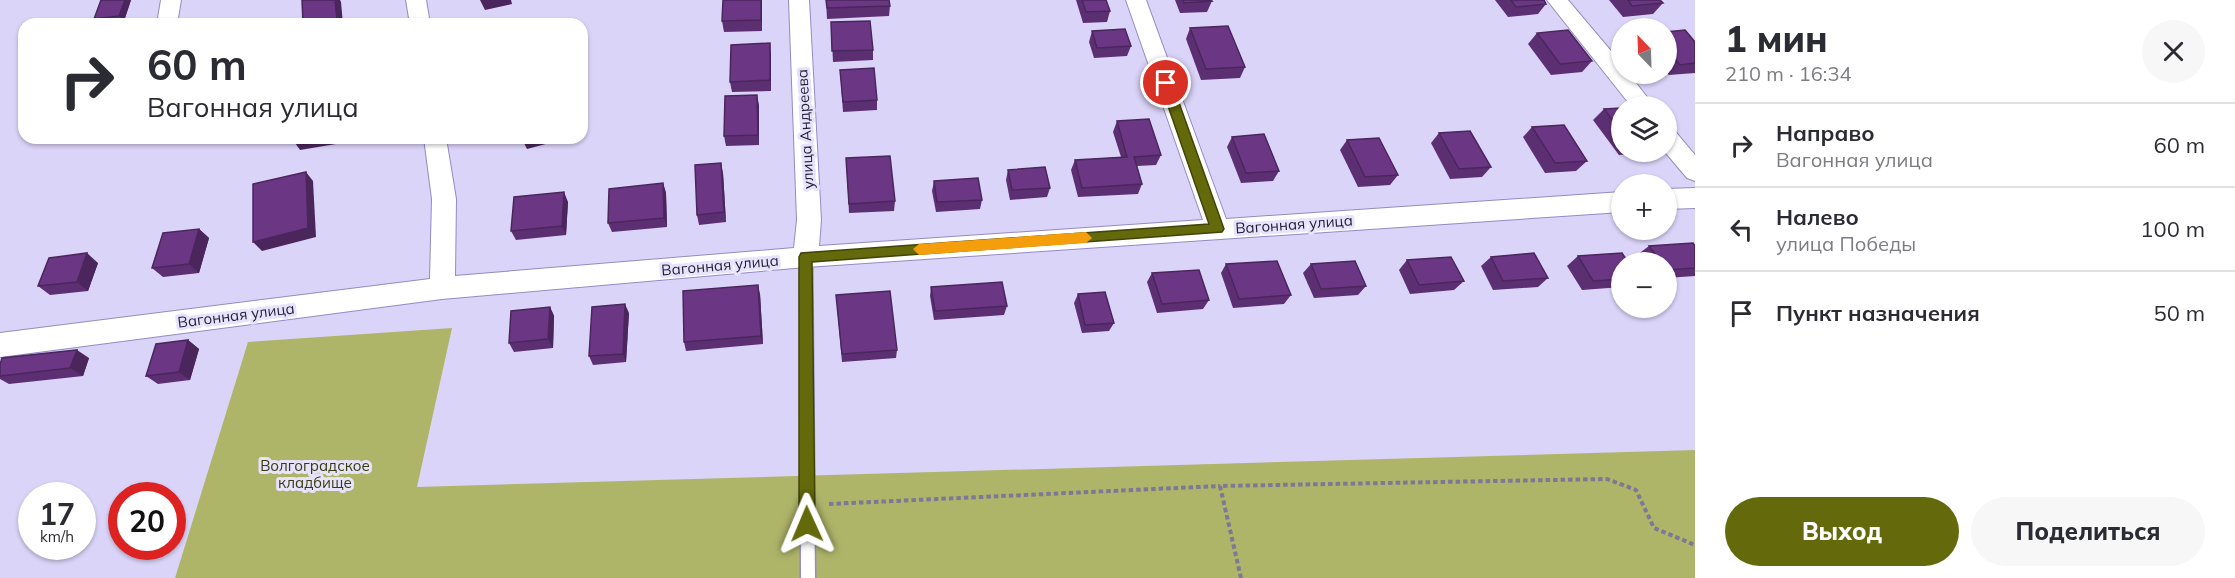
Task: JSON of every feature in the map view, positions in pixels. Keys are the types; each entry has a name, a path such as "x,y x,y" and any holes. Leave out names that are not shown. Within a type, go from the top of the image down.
{"street":[{"path":"168,18 171,0"},
{"path":"416,0 419,18"},
{"name":"улица Андреева","path":"799,0 809,220 806,257"},
{"path":"1136,0 1218,229"},
{"path":"1557,0 1635,96"},
{"path":"436,144 444,199 442,288"},
{"path":"1677,150 1695,172"},
{"path":"1677,199 1695,198"},
{"name":"Вагонная улица","path":"0,345 442,288 806,257 1611,203"}],"lane":[{"path":"806,257 808,578"}],"path":[{"path":"807,506 1220,486 1607,480 1636,490 1654,528 1686,543 1695,544"},
{"path":"1220,486 1241,578"}],"green space":[{"name":"Волгоградское кладбище","path":"452,328 417,487 1695,450 1695,578 175,578 181,560 186,560 186,542 248,342"}],"building":[{"path":"101,0 125,0 119,16 94,18"},
{"path":"302,0 335,0 337,18 303,18"},
{"path":"723,0 761,0 761,20 722,21"},
{"path":"826,0 889,0 890,6 827,8"},
{"path":"1082,0 1106,0 1110,11 1086,12"},
{"path":"1183,0 1211,0 1212,1 1184,3"},
{"path":"1511,0 1544,0 1546,4 1516,7"},
{"path":"1628,0 1660,0 1663,3 1632,6"},
{"path":"870,21 873,50 832,51 831,22"},
{"path":"1228,26 1245,67 1206,69 1190,28"},
{"path":"1125,29 1131,46 1097,48 1092,31"},
{"path":"1568,30 1592,61 1560,64 1537,33"},
{"path":"1685,30 1695,42 1695,63 1680,65 1677,62 1677,31"},
{"path":"770,43 770,80 730,82 731,45"},
{"path":"874,68 877,100 843,102 840,70"},
{"path":"757,95 758,135 724,136 725,96"},
{"path":"1604,109 1611,109 1611,118"},
{"path":"1149,119 1161,155 1134,157 1142,184 1082,188 1075,160 1127,157 1117,121"},
{"path":"1564,125 1587,161 1555,163 1532,127"},
{"path":"1470,131 1491,167 1459,169 1439,133"},
{"path":"1264,134 1279,171 1246,173 1232,137"},
{"path":"1379,138 1398,175 1365,177 1347,140"},
{"path":"890,156 895,201 849,204 846,158"},
{"path":"721,163 724,212 697,215 695,165"},
{"path":"1045,167 1050,188 1012,190 1008,170"},
{"path":"306,172 308,228 253,242 253,184"},
{"path":"978,178 982,200 937,202 934,181"},
{"path":"663,183 664,218 608,223 609,189"},
{"path":"564,192 562,226 511,231 514,197"},
{"path":"199,229 189,264 152,268 163,233"},
{"path":"1693,243 1695,268 1677,269 1677,252 1654,252 1649,246"},
{"path":"87,253 77,282 38,286 49,258"},
{"path":"1534,253 1548,278 1503,281 1491,257"},
{"path":"1611,254 1611,280 1593,281 1578,256"},
{"path":"1451,257 1464,281 1419,285 1407,260"},
{"path":"1277,261 1291,295 1239,299 1226,264"},
{"path":"1355,261 1366,286 1321,289 1311,264"},
{"path":"1199,270 1209,300 1162,304 1152,273"},
{"path":"1002,282 1007,306 935,311 931,287"},
{"path":"758,285 761,336 684,342 683,291"},
{"path":"890,291 897,350 842,354 836,295"},
{"path":"1105,292 1114,323 1085,325 1078,294"},
{"path":"625,304 623,354 589,356 592,307"},
{"path":"550,307 548,339 509,343 511,311"},
{"path":"188,340 179,372 146,376 156,344"},
{"path":"77,350 70,368 0,376 2,358"}],"slow traffic":[{"path":"919,249 1086,238"}],"route":[{"path":"807,524 804,316 806,257 1218,229 1166,83"}]}
